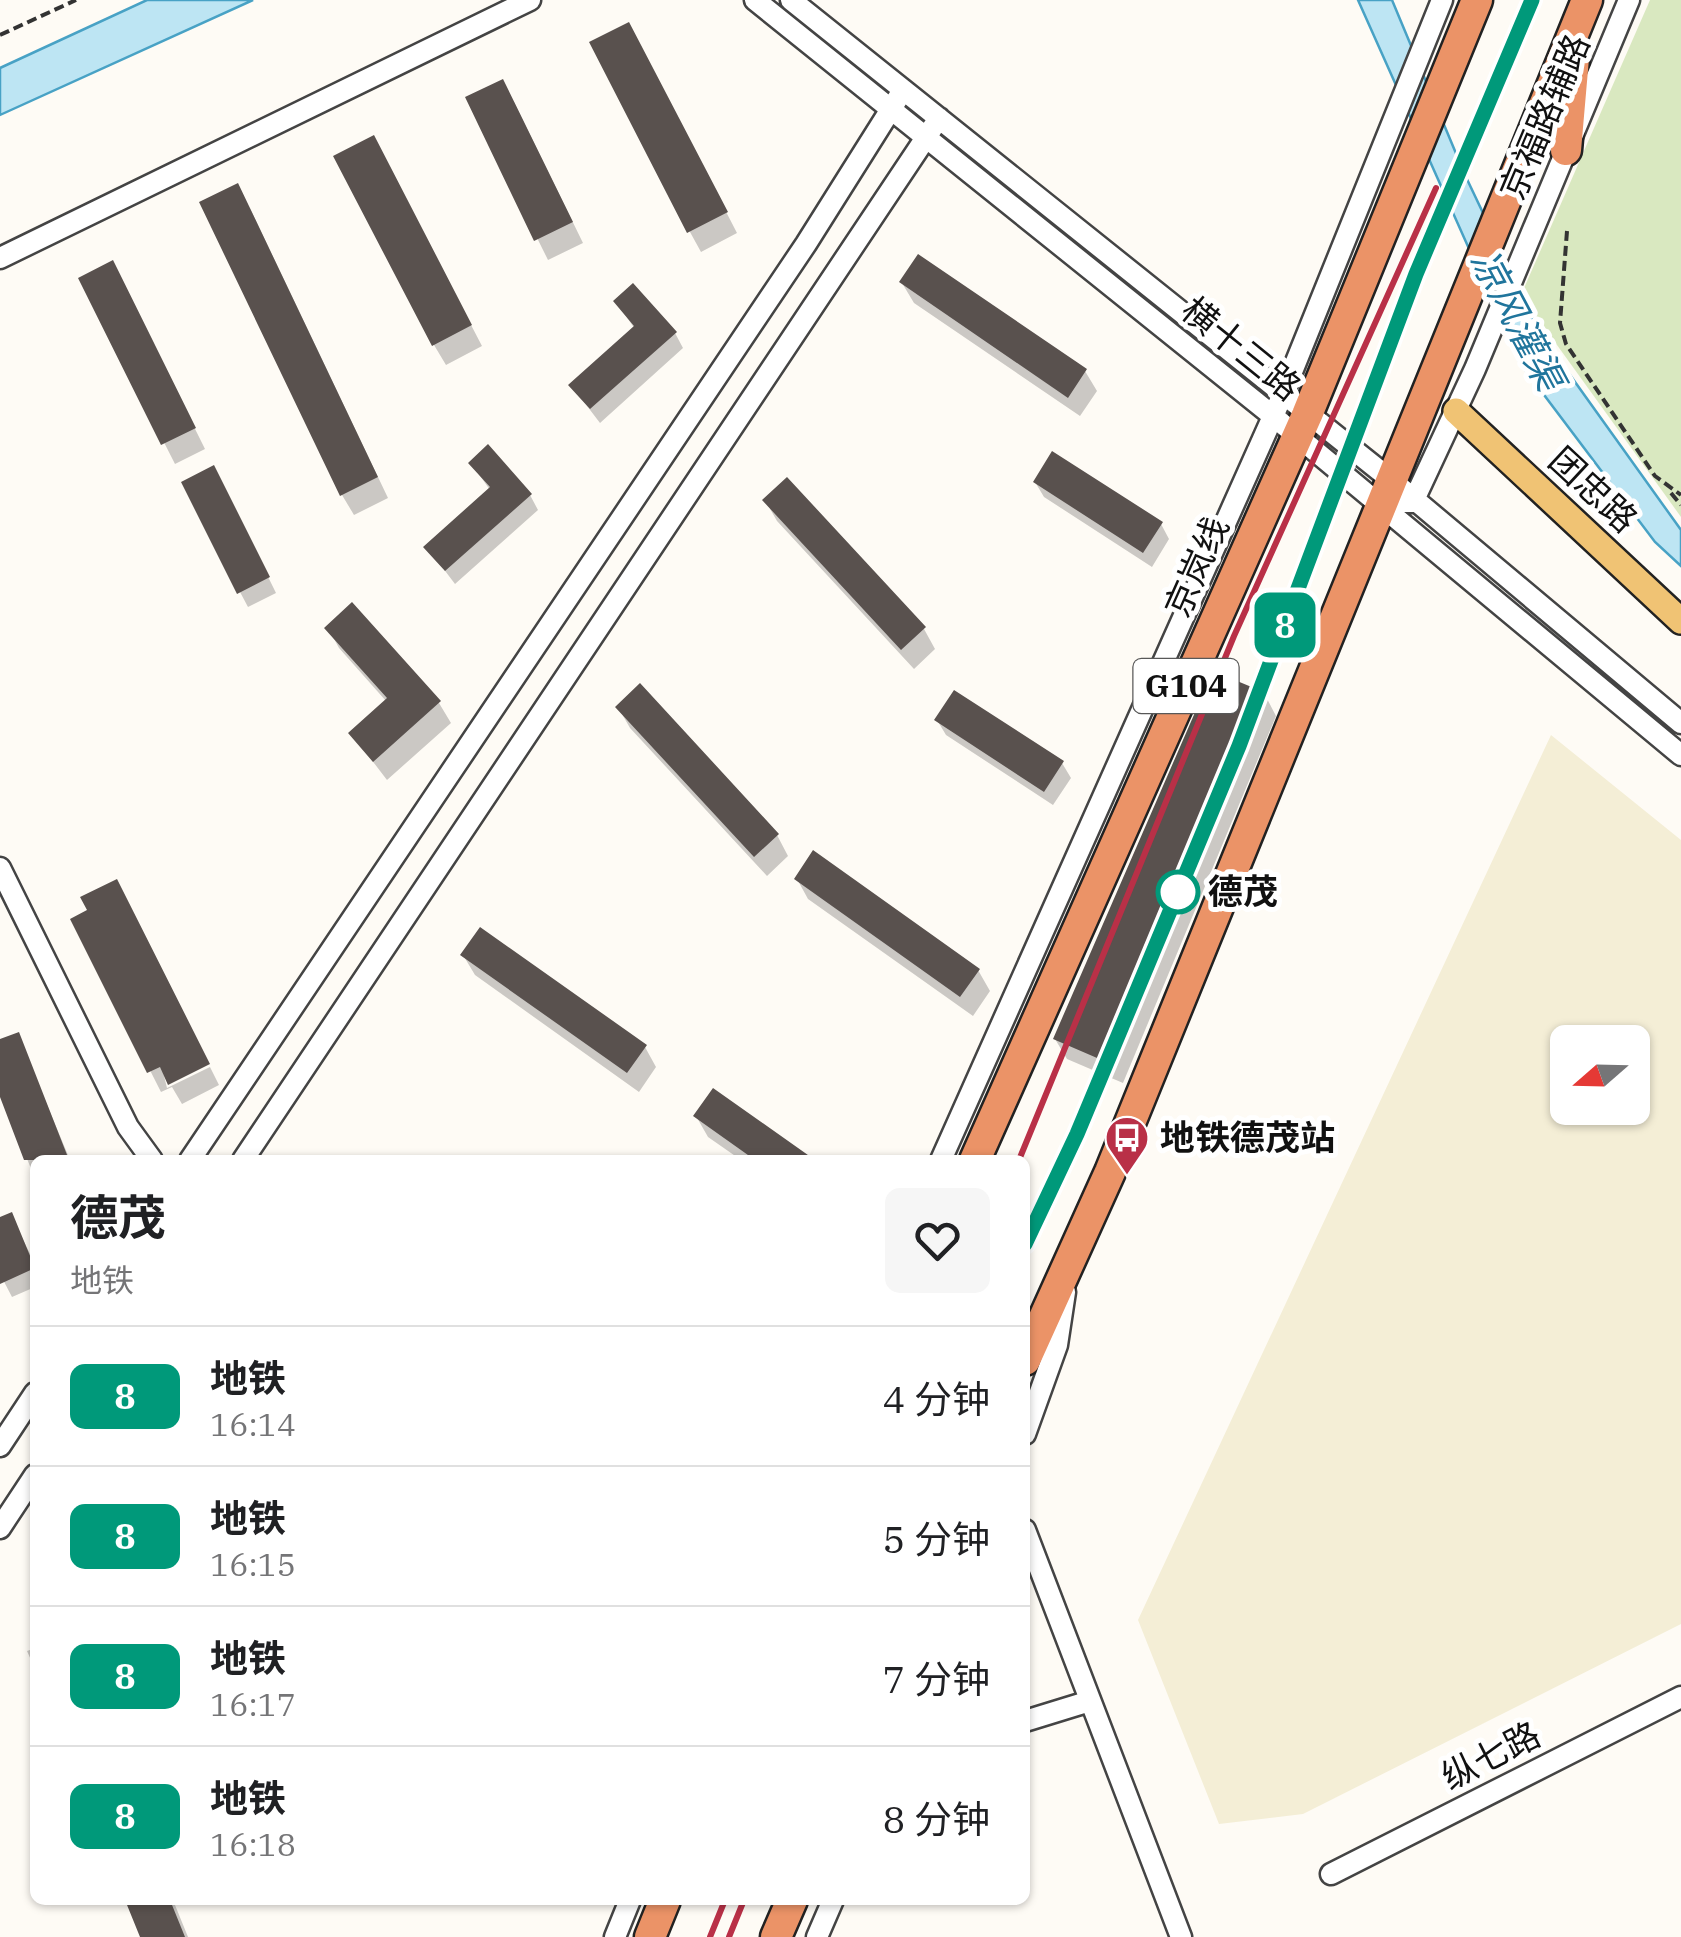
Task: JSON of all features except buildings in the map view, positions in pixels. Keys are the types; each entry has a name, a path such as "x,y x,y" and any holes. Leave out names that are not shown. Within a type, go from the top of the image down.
{"highway":[{"name":"京岚线","path":"978,1155 1302,426 1477,0"},
{"path":"1566,150 1582,14"},
{"name":"G104","path":"1030,1349 1110,1172 1582,14"},
{"path":"650,1937 663,1905"},
{"path":"776,1937 790,1905"}],"main road":[{"name":"团忠路","path":"1456,411 1681,621"}],"street":[{"path":"0,258 530,0"},
{"name":"横十三路","path":"755,0 889,111 933,127 1283,394 1302,426"},
{"name":"横十三路","path":"792,0 903,90 933,127 1273,416 1302,426 1385,491 1681,754"},
{"path":"943,1155 1283,394 1442,0"},
{"name":"京福路辅路","path":"1413,502 1475,369 1628,0"},
{"path":"193,1155 806,244 903,90"},
{"path":"246,1155 933,127"},
{"path":"1385,491 1413,502 1681,723"},
{"path":"0,868 128,1127 148,1155"},
{"path":"1030,1420 1057,1344 1069,1262"},
{"path":"0,1446 30,1400"},
{"path":"0,1528 30,1482"},
{"path":"1030,1543 1181,1937"},
{"name":"纵七路","path":"1331,1874 1681,1697"},
{"path":"1030,1719 1090,1701"},
{"path":"616,1937 628,1905"},
{"path":"817,1937 831,1905"}],"path":[{"path":"0,35 76,0"},
{"path":"1567,231 1560,323 1566,344 1681,505"},
{"path":"1668,490 1681,496"}],"shaded area":[{"path":"1551,735 1681,840 1681,1624 1303,1814 1219,1824 1138,1620"}],"green space":[{"path":"1650,0 1681,0 1681,517 1521,295"}],"water":[{"path":"147,0 253,0 0,115 0,68"},
{"name":"凉风灌渠","path":"1358,0 1392,0 1465,175 1540,333 1681,530 1681,566 1655,542 1520,363"}],"railway":[{"path":"1030,1233 1077,1134 1239,746 1416,274 1532,0"},
{"path":"1021,1155 1234,636 1436,188"},
{"path":"710,1937 723,1905"},
{"path":"729,1937 742,1905"}],"metro line":[{"name":"8","path":"1030,1233 1077,1134 1239,746 1416,274 1532,0"}],"place":[{"name":"德茂","path":"1178,892"},
{"name":"地铁德茂站","path":"1127,1176"}]}
